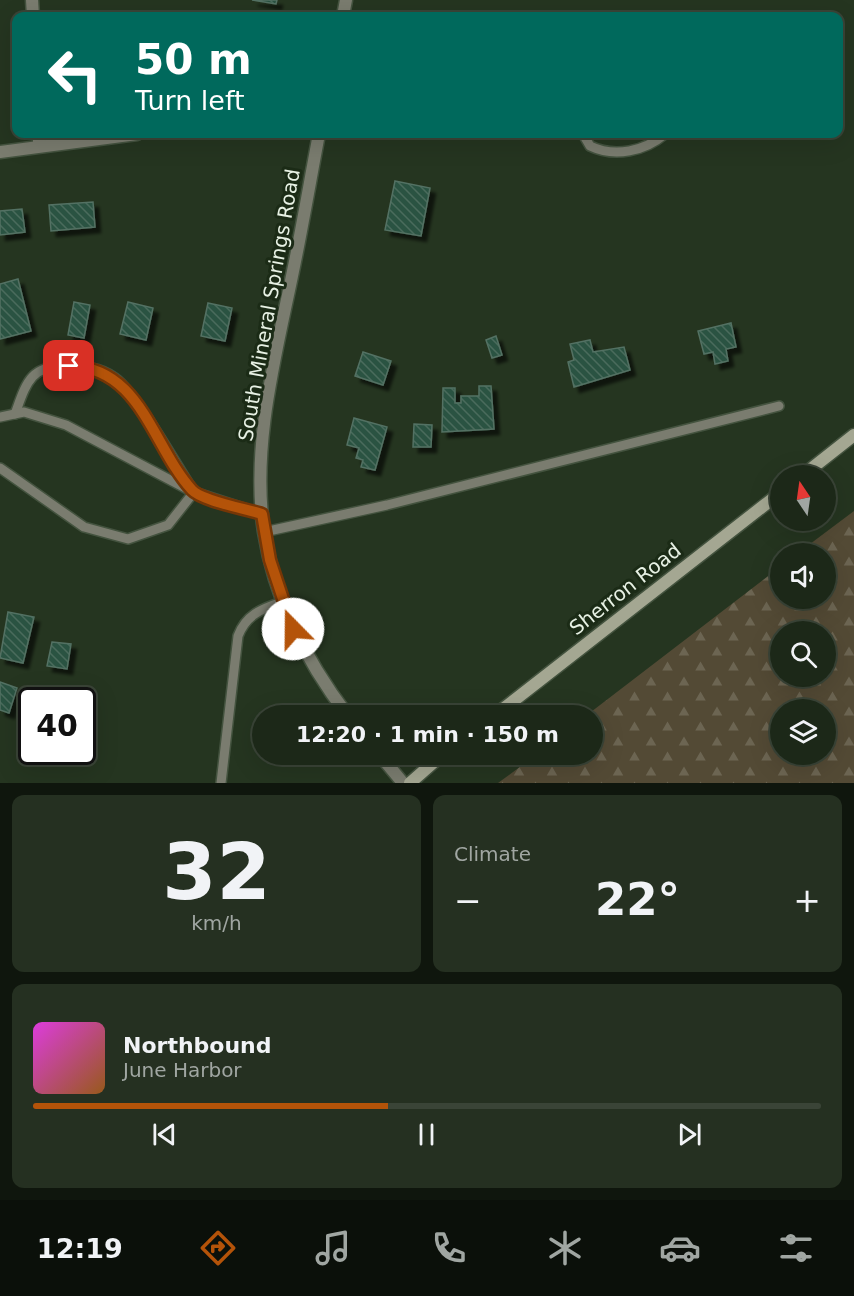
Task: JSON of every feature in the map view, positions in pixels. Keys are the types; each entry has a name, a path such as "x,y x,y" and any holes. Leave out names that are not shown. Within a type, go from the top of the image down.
{"main road":[{"path":"816,465 854,435"},
{"name":"Sherron Road","path":"508,705 770,501"},
{"path":"410,783 430,765"}],"street":[{"path":"0,152 39,140 71,138"},
{"name":"South Mineral Springs Road","path":"317,138 267,411 261,471 262,514 264,532 282,602 313,667 340,705"},
{"path":"388,765 403,783"}],"lane":[{"path":"585,138 590,146 610,152 645,147 659,138"},
{"path":"15,414 27,380 50,366 89,366 115,378 135,401 194,492"},
{"path":"264,532 387,505 779,406"},
{"path":"0,417 24,412 66,425 194,492 262,514"},
{"path":"0,468 84,527 128,539 168,525 194,492"},
{"path":"221,783 238,636 243,623 253,614 282,602"}],"green space":[{"path":"854,511 854,783 498,783 522,765 603,765 603,705 600,705 770,575 770,609 836,609 836,543 811,543 827,531 836,531 836,524"}],"building":[{"path":"252,0 277,0 276,4"},
{"path":"395,181 430,188 421,236 385,230"},
{"path":"93,202 95,227 51,231 49,205"},
{"path":"22,209 25,232 0,235 0,211"},
{"path":"18,279 31,331 0,339 0,284"},
{"path":"74,302 90,305 84,338 68,335"},
{"path":"128,302 153,308 146,340 120,334"},
{"path":"208,303 232,308 225,341 201,336"},
{"path":"731,323 736,347 726,349 728,361 715,364 713,352 704,354 698,331"},
{"path":"496,336 502,355 492,358 486,340"},
{"path":"590,340 593,352 624,347 630,370 574,387 568,362 574,360 570,344"},
{"path":"363,352 391,361 383,385 355,376"},
{"path":"479,386 491,386 494,429 442,432 443,388 455,388 455,403 461,403 461,396 479,396"},
{"path":"354,418 387,427 375,470 361,467 363,460 356,458 359,448 347,445"},
{"path":"414,424 432,425 431,447 413,447"},
{"path":"8,612 34,617 23,663 0,658"},
{"path":"52,642 71,644 67,669 47,666"},
{"path":"0,682 17,688 9,713 0,710"}],"route":[{"path":"69,366 89,366 115,378 135,401 194,492 262,514 270,560 282,602 293,629"}]}
